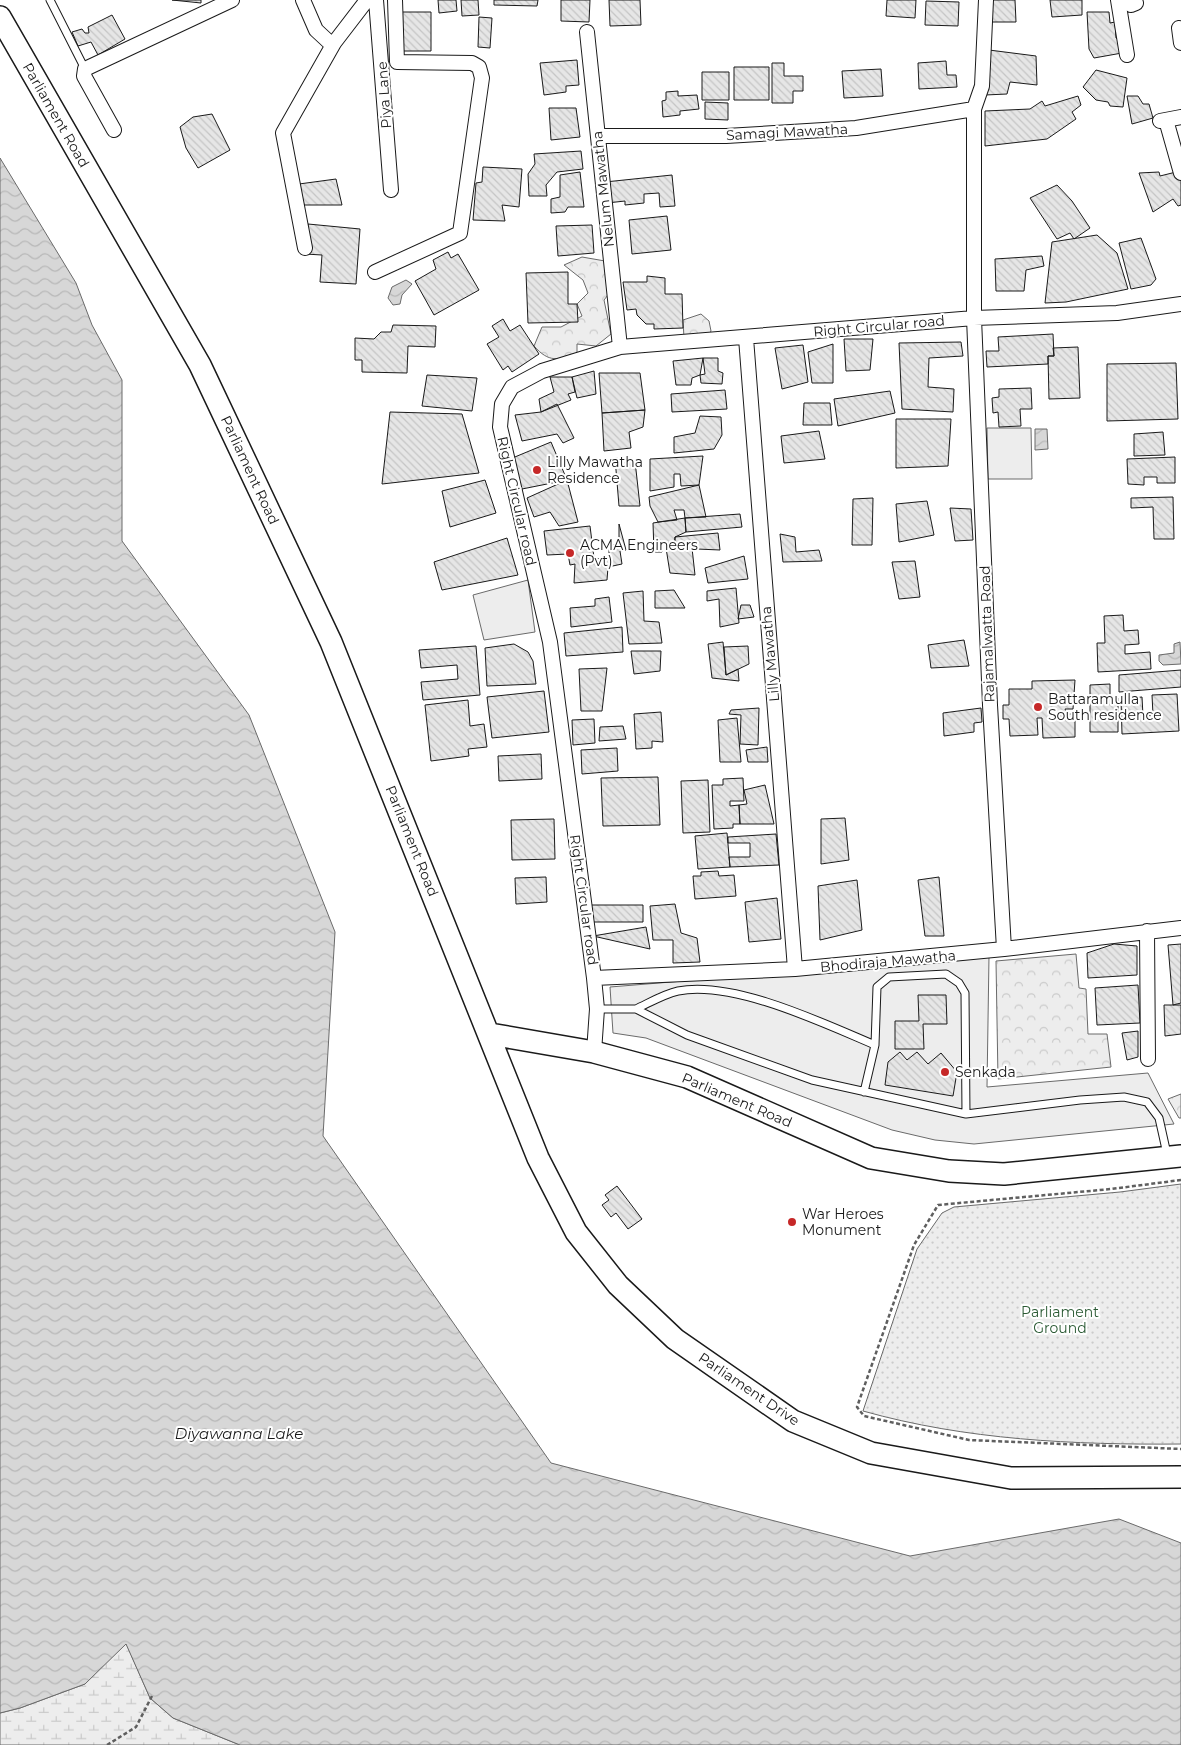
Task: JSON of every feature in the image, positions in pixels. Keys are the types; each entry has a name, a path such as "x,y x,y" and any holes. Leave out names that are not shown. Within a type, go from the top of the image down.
{"main road":[{"name":"Parliament Road","path":"0,17 200,365 332,642 490,1034 594,1052 687,1077 871,1158 949,1171 1004,1174 1174,1156"},
{"name":"Parliament Drive","path":"490,1034 538,1158 576,1232 618,1285 675,1339 793,1421 871,1453 1011,1478 1181,1477"}],"street":[{"path":"114,130 84,76 85,68 232,0"},
{"path":"302,0 316,30 330,43 334,43"},
{"path":"305,248 283,133 334,43 367,0"},
{"name":"Piya Lane","path":"376,0 391,190"},
{"path":"375,272 460,233 482,78 479,67 472,64 397,62 395,0"},
{"name":"Rajamalwatta Road","path":"986,0 982,86 974,109 974,318 990,705 1004,949"},
{"path":"1118,0 1127,55"},
{"path":"1179,28 1181,43"},
{"name":"Nelum Mawatha","path":"587,32 620,347"},
{"name":"Samagi Mawatha","path":"598,136 726,136 856,128 974,109"},
{"path":"1181,117 1163,120 1181,173"},
{"name":"Right Circular road","path":"594,1052 596,1009 594,978 550,642 500,427 502,404 512,387 542,371 620,347 974,318 1117,313 1181,304"},
{"name":"Lilly Mawatha","path":"746,338 795,970"},
{"name":"Bhodiraja Mawatha","path":"594,978 795,970 1004,949 1181,928"},
{"path":"1147,931 1148,1059"}],"lane":[{"path":"50,0 85,68"},
{"path":"864,1092 874,1045 876,988 890,977 946,974 959,983 965,993 966,1114"},
{"path":"596,1009 636,1009 678,992 717,990 790,1010 874,1045"},
{"path":"636,1009 687,1035 812,1080 966,1114 1080,1100 1124,1097 1147,1102 1159,1118 1174,1156"}],"path":[{"path":"1181,1180 1111,1189 938,1205 914,1245 856,1407 864,1416 969,1440 1181,1449"},
{"path":"107,1745 136,1727 153,1694"}],"shaded area":[{"path":"987,428 1031,428 1032,479 988,479"},
{"path":"528,580 535,632 484,640 473,595"},
{"path":"989,956 987,1087 1148,1073 1174,1124 974,1144 935,1140 892,1130 646,1038 613,1033 610,987"}],"green space":[{"path":"582,257 605,261 608,295 604,300 611,334 596,346 577,344 577,354 559,359 549,358 534,346 542,327 561,327 582,316 577,304 588,293 583,280 564,265"},
{"path":"701,314 709,321 711,331 706,340 684,338 683,320"},
{"path":"1076,954 1079,988 1086,989 1088,1034 1107,1034 1111,1067 998,1079 996,961"},
{"path":"1181,1094 1181,1118 1179,1118 1168,1099"},
{"name":"Parliament Ground","path":"1181,1184 1181,1444 1061,1442 1020,1439 941,1429 863,1411 917,1249 942,1213 954,1207 1120,1192"},
{"path":"126,1643 150,1698 173,1718 240,1745 0,1745 0,1713 20,1708 85,1684"}],"water":[{"name":"Diyawanna Lake","path":"0,158 76,283 92,325 122,380 122,541 249,715 335,932 323,1136 551,1463 910,1556 1119,1519 1181,1543 1181,1745 240,1745 173,1718 150,1698 126,1644 85,1684 20,1708 0,1713"},
{"path":"406,280 412,284 402,295 400,304 393,305 388,298 392,287"},
{"path":"1035,429 1047,429 1048,449 1035,450"},
{"path":"1180,642 1181,664 1163,665 1159,661 1159,655 1174,653 1174,644"}],"building":[{"path":"172,0 201,0 201,3"},
{"path":"438,0 456,0 457,11 439,13"},
{"path":"461,0 478,0 479,15 462,16"},
{"path":"494,0 538,0 537,6 494,5"},
{"path":"561,0 590,0 589,22 561,21"},
{"path":"609,0 640,0 641,25 610,26"},
{"path":"887,0 916,0 915,18 886,16"},
{"path":"990,0 1015,0 1016,22 990,22"},
{"path":"1050,0 1082,0 1082,15 1052,17"},
{"path":"926,1 959,2 958,26 925,25"},
{"path":"402,12 431,12 431,51 402,51"},
{"path":"1087,12 1109,12 1110,23 1115,22 1116,38 1123,42 1122,53 1094,58 1089,49"},
{"path":"112,15 125,39 98,55 91,42 78,46 72,32 82,29 85,33 89,33 88,27"},
{"path":"479,17 492,18 490,48 478,47"},
{"path":"989,50 1036,56 1037,85 1010,82 1007,94 985,95"},
{"path":"577,60 579,85 566,86 566,92 544,95 540,63"},
{"path":"946,61 947,75 956,75 957,87 919,89 918,63"},
{"path":"772,63 784,63 784,76 803,76 803,91 793,91 793,103 772,103"},
{"path":"734,67 769,67 769,100 734,100"},
{"path":"881,69 883,96 844,98 842,71"},
{"path":"1096,70 1127,78 1123,107 1110,106 1108,102 1096,100 1083,87"},
{"path":"702,72 729,72 729,100 702,100"},
{"path":"678,91 678,96 697,95 699,109 680,111 680,115 663,117 662,101 666,100 666,92"},
{"path":"1078,96 1081,105 1072,112 1076,119 1047,139 985,146 985,111 1030,109 1042,101 1045,106"},
{"path":"1127,96 1138,96 1143,104 1149,104 1153,118 1132,124"},
{"path":"705,102 728,103 728,120 705,119"},
{"path":"549,108 576,108 580,137 551,140"},
{"path":"212,114 230,150 198,168 186,148 180,127 193,117"},
{"path":"581,151 583,169 557,172 546,185 547,196 529,196 528,174 535,164 534,154"},
{"path":"483,167 522,169 519,207 502,205 505,221 473,220 476,183 482,182"},
{"path":"580,172 584,207 568,207 565,212 551,213 551,199 560,197 560,175"},
{"path":"1159,172 1160,176 1176,172 1181,179 1181,205 1178,206 1173,199 1153,212 1139,173"},
{"path":"672,175 675,206 660,207 659,193 644,194 644,203 625,205 625,201 607,203 605,182"},
{"path":"336,179 342,205 304,205 299,184"},
{"path":"1057,185 1072,201 1090,228 1074,239 1070,233 1057,239 1030,198"},
{"path":"667,216 671,250 632,254 629,220"},
{"path":"308,224 360,229 356,284 320,282 322,255 305,254"},
{"path":"592,225 594,253 558,256 556,226"},
{"path":"1097,235 1117,253 1128,289 1066,302 1045,303 1052,242"},
{"path":"1141,238 1156,279 1151,285 1131,289 1119,243"},
{"path":"448,252 451,258 458,254 479,290 434,315 415,281 436,269 433,260"},
{"path":"1042,256 1044,266 1026,270 1024,291 996,291 995,259"},
{"path":"568,272 568,304 577,304 578,322 528,323 526,273"},
{"path":"647,276 665,278 665,294 682,294 683,328 654,329 654,324 646,324 637,315 636,309 627,310 623,282 647,282"},
{"path":"503,319 510,331 520,325 539,354 512,372 508,366 503,370 487,344 499,337 492,326"},
{"path":"393,325 436,326 435,347 408,346 407,373 362,372 362,360 355,360 355,338 374,339 381,332 391,332"},
{"path":"1053,334 1054,356 1048,356 1048,364 987,367 986,351 999,351 998,337"},
{"path":"844,339 873,339 870,370 846,371"},
{"path":"961,342 963,356 929,358 928,387 954,389 953,412 902,409 899,343"},
{"path":"833,344 833,383 812,383 808,352"},
{"path":"803,345 808,382 782,389 775,348"},
{"path":"1078,347 1080,398 1049,399 1048,356 1054,356 1053,348"},
{"path":"703,358 718,358 718,371 723,373 722,384 701,383 700,375 705,374"},
{"path":"703,358 700,375 692,378 691,385 676,385 673,361"},
{"path":"1176,363 1178,419 1107,421 1107,364"},
{"path":"594,371 596,394 577,398 572,377"},
{"path":"599,373 640,373 645,410 602,413"},
{"path":"427,375 477,378 472,411 422,406"},
{"path":"550,377 572,377 575,392 568,394 571,400 541,412 539,399 554,392"},
{"path":"1031,388 1032,409 1020,409 1021,426 999,427 998,412 993,413 992,398 999,397 999,389"},
{"path":"725,390 727,409 672,412 671,394"},
{"path":"890,391 895,413 838,426 834,399"},
{"path":"804,403 830,403 832,425 803,425"},
{"path":"557,404 574,438 563,443 557,434 522,441 515,415 541,412"},
{"path":"645,410 643,427 629,432 631,448 604,451 602,413"},
{"path":"390,412 462,414 479,473 382,484"},
{"path":"700,416 721,417 722,435 714,449 674,453 674,437 695,433"},
{"path":"896,419 951,419 948,466 896,468"},
{"path":"819,431 825,459 784,463 781,436"},
{"path":"1163,432 1165,455 1134,456 1134,434"},
{"name":"Lilly Mawatha Residence","path":"551,442 567,480 517,490 510,459"},
{"path":"703,456 699,485 681,486 680,474 674,474 674,487 650,491 650,459"},
{"path":"1175,457 1175,483 1157,483 1157,477 1144,477 1144,485 1128,484 1127,459"},
{"path":"615,458 635,461 640,506 619,506"},
{"path":"485,480 496,513 450,527 442,491"},
{"path":"567,480 578,522 559,526 550,512 534,517 527,498"},
{"path":"699,485 706,517 685,518 684,510 674,510 677,520 658,522 650,506 649,497"},
{"path":"1173,497 1174,539 1154,539 1153,507 1131,508 1131,498"},
{"path":"873,498 872,545 852,545 853,499"},
{"path":"927,501 934,535 899,542 896,504"},
{"path":"950,508 971,509 973,540 955,541"},
{"path":"740,514 742,527 686,532 685,518"},
{"path":"685,518 686,532 675,537 675,542 662,543 662,552 654,552 653,523"},
{"name":"ACMA Engineers (Pvt)","path":"619,524 626,550 620,551 622,564 608,567 607,580 574,583 575,564 570,565 568,554 547,555 544,531 590,526 594,558 609,560 609,546 619,543"},
{"path":"718,533 720,550 674,548 675,537"},
{"path":"780,534 795,537 796,552 819,550 822,561 783,562"},
{"path":"507,538 518,575 442,590 434,562"},
{"path":"666,548 692,548 695,575 670,573"},
{"path":"744,556 748,579 708,583 705,568"},
{"path":"915,561 920,597 899,599 892,562"},
{"path":"736,588 739,623 720,627 719,599 707,601 707,591"},
{"path":"674,590 685,608 655,608 655,591"},
{"path":"643,591 644,621 659,622 662,643 629,644 623,593"},
{"path":"609,597 612,622 571,627 570,608 595,606 595,599"},
{"path":"741,605 750,605 754,617 738,619"},
{"path":"1123,615 1124,631 1138,630 1139,644 1125,645 1125,654 1150,652 1151,669 1098,672 1097,643 1105,643 1104,616"},
{"path":"622,627 623,652 566,656 564,633"},
{"path":"964,640 969,666 931,668 928,645"},
{"path":"723,642 726,675 738,669 739,681 712,678 708,644"},
{"path":"514,644 528,652 533,661 536,684 487,686 485,648"},
{"path":"476,646 480,695 423,700 421,682 458,679 457,665 421,668 419,650"},
{"path":"748,646 749,664 726,675 724,647"},
{"path":"631,651 661,651 660,671 634,674"},
{"path":"607,668 602,711 581,711 579,669"},
{"path":"1181,670 1181,687 1119,692 1119,675"},
{"name":"Battaramulla South residence","path":"1075,680 1073,709 1065,709 1067,714 1075,714 1075,737 1043,738 1042,718 1037,718 1038,735 1010,736 1009,719 1003,719 1003,705 1009,705 1009,689 1032,689 1032,681"},
{"path":"1110,684 1110,698 1118,698 1118,732 1090,732 1090,685"},
{"path":"544,691 549,732 492,738 487,697"},
{"path":"1177,694 1179,731 1122,734 1121,699 1142,697 1143,716 1153,715 1152,695"},
{"path":"468,700 470,726 484,724 487,747 468,749 469,756 431,761 425,705"},
{"path":"759,708 758,745 740,744 741,715 729,714 731,710"},
{"path":"981,708 982,722 974,723 974,732 944,736 943,713"},
{"path":"661,712 663,742 652,741 652,748 636,749 634,714"},
{"path":"737,718 741,762 720,762 718,720"},
{"path":"594,719 595,743 573,745 572,720"},
{"path":"623,726 626,739 599,741 600,727"},
{"path":"767,747 768,762 748,762 746,750"},
{"path":"617,748 618,771 582,774 581,750"},
{"path":"541,754 542,779 499,781 498,756"},
{"path":"658,777 660,825 603,826 601,778"},
{"path":"743,778 744,801 730,801 730,806 739,805 740,824 733,824 733,828 714,829 712,785 723,785 723,779"},
{"path":"708,780 710,832 683,833 681,781"},
{"path":"765,785 774,824 740,824 739,805 747,804 744,790"},
{"path":"845,818 849,860 821,864 821,819"},
{"path":"554,819 555,859 512,860 511,820"},
{"path":"727,833 730,867 698,869 695,836"},
{"path":"776,834 779,865 730,867 729,857 750,857 750,843 728,843 728,837"},
{"path":"718,871 719,876 734,875 736,896 695,899 693,876 701,876 701,872"},
{"path":"546,877 547,902 516,904 515,878"},
{"path":"939,877 944,936 925,936 918,880"},
{"path":"857,880 862,930 820,940 818,886"},
{"path":"777,898 781,939 749,942 745,902"},
{"path":"675,904 681,933 697,938 700,962 673,963 673,940 653,940 650,906"},
{"path":"590,905 643,905 643,922 590,922"},
{"path":"646,927 650,949 593,936"},
{"path":"1114,944 1137,946 1137,975 1088,978 1087,953"},
{"path":"1181,944 1181,1003 1173,1005 1168,945"},
{"path":"1138,985 1140,1023 1097,1025 1095,988"},
{"path":"918,995 946,995 947,1024 923,1024 924,1049 895,1049 895,1021 919,1021"},
{"path":"1164,1005 1181,1005 1181,1034 1165,1036"},
{"path":"1138,1031 1138,1057 1127,1060 1122,1033"},
{"path":"900,1052 907,1060 917,1052 928,1064 941,1053 957,1072 953,1096 885,1085 888,1062"},
{"path":"617,1186 642,1219 628,1229 616,1213 611,1217 602,1205 609,1200 605,1195"}],"place":[{"name":"Lilly Mawatha Residence","path":"537,470"},
{"name":"ACMA Engineers (Pvt)","path":"570,553"},
{"name":"Battaramulla South residence","path":"1038,707"},
{"name":"Senkada","path":"945,1072"},
{"name":"War Heroes Monument","path":"792,1222"}]}
